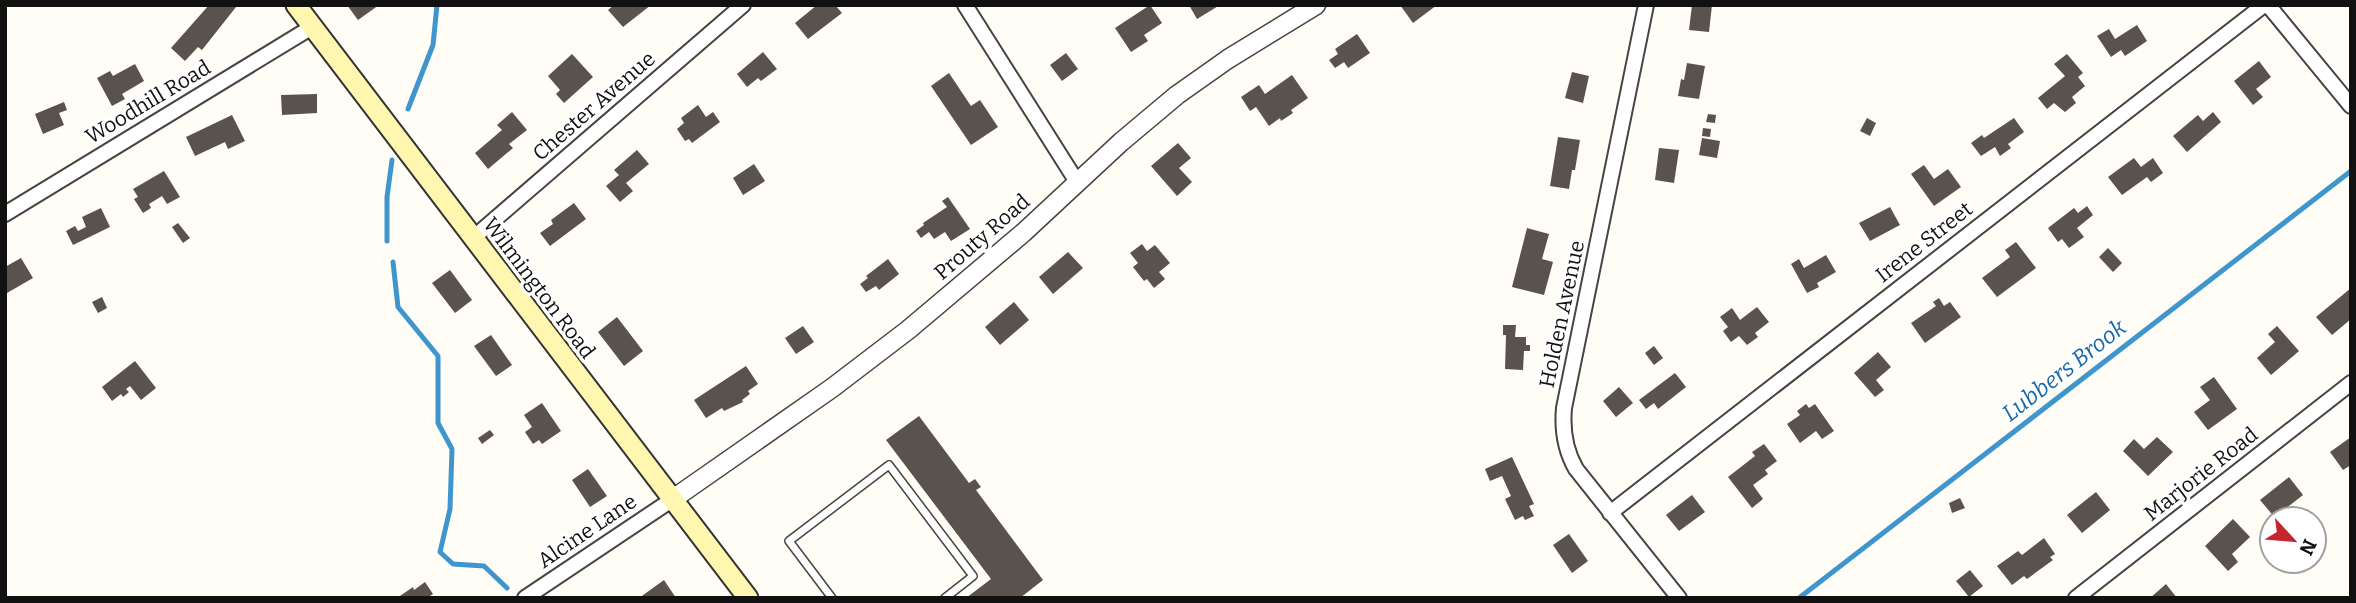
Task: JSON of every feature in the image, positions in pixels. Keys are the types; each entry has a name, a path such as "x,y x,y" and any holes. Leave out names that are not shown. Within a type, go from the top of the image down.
{"main road":[{"name":"Wilmington Road","path":"296,5 748,598"}],"street":[{"name":"Chester Avenue","path":"472,239 743,5"},
{"path":"965,5 1077,182"},
{"name":"Prouty Road","path":"673,499 871,359 1014,241 1121,142 1198,79 1316,5"},
{"name":"Holden Avenue","path":"1646,5 1563,417 1563,435 1572,461 1679,598"},
{"path":"2266,5 2351,106"},
{"name":"Irene Street","path":"1610,513 2266,5"},
{"name":"Woodhill Road","path":"5,214 312,27"},
{"name":"Marjorie Road","path":"2076,598 2351,383"},
{"name":"Alcine Lane","path":"525,598 673,499"}],"lane":[{"path":"832,598 789,541 889,465 973,576 945,598"}],"building":[{"path":"209,5 236,7 202,50 198,47 185,61 171,48"},
{"path":"347,5 379,5 358,20"},
{"path":"614,5 651,5 623,27 608,10"},
{"path":"817,5 835,5 842,13 808,39 795,23"},
{"path":"1150,5 1162,23 1144,35 1148,41 1131,52 1115,28"},
{"path":"1189,5 1220,5 1197,19"},
{"path":"1400,5 1437,5 1413,23"},
{"path":"1692,5 1712,5 1709,32 1689,30"},
{"path":"2137,25 2147,41 2125,56 2121,50 2111,57 2097,36 2109,29 2115,39"},
{"path":"1357,34 1370,53 1348,68 1344,62 1335,68 1329,60 1338,54 1335,49"},
{"path":"763,52 777,69 747,87 737,74"},
{"path":"1066,53 1078,69 1062,81 1050,65"},
{"path":"572,54 593,77 564,103 556,94 560,90 548,76"},
{"path":"2067,54 2083,73 2078,77 2085,86 2072,97 2076,103 2065,112 2054,103 2047,109 2038,98 2065,76 2054,64"},
{"path":"2259,61 2271,77 2256,89 2263,97 2253,105 2234,81"},
{"path":"1687,63 1705,66 1699,99 1678,96"},
{"path":"135,64 144,81 122,94 125,99 112,106 97,78 110,71 113,76"},
{"path":"1572,72 1589,76 1583,103 1565,98"},
{"path":"949,73 971,106 980,100 998,127 971,145 931,86"},
{"path":"1292,75 1308,98 1291,110 1293,113 1269,126 1256,107 1250,111 1241,97 1259,85 1265,94"},
{"path":"317,94 317,113 282,115 281,95"},
{"path":"64,102 67,110 59,113 64,125 43,134 35,114"},
{"path":"698,105 706,117 713,112 720,122 692,143 689,139 685,141 677,129 684,123 681,118"},
{"path":"512,112 527,130 509,144 513,148 488,169 475,153 502,130 497,125"},
{"path":"2213,112 2221,122 2187,152 2173,136 2198,115 2203,121"},
{"path":"1708,114 1716,115 1715,123 1706,122"},
{"path":"232,115 245,141 228,149 225,142 195,156 186,137"},
{"path":"1867,118 1876,123 1870,136 1860,131"},
{"path":"2014,118 2024,132 2008,144 2011,148 2000,156 1995,147 1981,156 1971,143 1982,135 1984,138"},
{"path":"1703,128 1711,129 1710,137 1702,136"},
{"path":"1558,137 1580,140 1569,189 1550,186"},
{"path":"1702,138 1720,141 1717,158 1699,155"},
{"path":"1178,143 1191,158 1179,168 1192,182 1177,196 1151,166"},
{"path":"1659,148 1679,150 1674,183 1655,180"},
{"path":"637,150 649,164 626,183 633,191 620,202 606,186 619,175 614,170"},
{"path":"2134,158 2141,167 2153,158 2163,173 2151,182 2147,177 2122,195 2108,177"},
{"path":"754,164 765,181 743,195 733,178"},
{"path":"1924,165 1934,179 1948,169 1961,187 1934,206 1911,174"},
{"path":"164,171 180,197 167,204 162,196 149,204 151,208 143,213 134,199 138,197 133,189"},
{"path":"948,197 970,229 951,241 945,232 934,239 929,232 921,238 916,231 947,207 942,201"},
{"path":"574,203 586,219 550,246 540,233 553,224 551,220"},
{"path":"2087,206 2093,215 2077,228 2084,237 2069,248 2062,239 2058,242 2048,228 2074,208 2078,213"},
{"path":"1890,207 1900,225 1870,241 1859,223"},
{"path":"101,208 110,227 73,245 66,231 75,226 78,231 86,227 82,217"},
{"path":"178,223 190,238 183,243 172,227"},
{"path":"1527,228 1549,234 1542,259 1553,262 1544,295 1512,287"},
{"path":"2016,242 2036,268 1997,297 1982,278 2010,257 2005,250"},
{"path":"1142,244 1147,251 1155,245 1170,263 1159,272 1165,279 1154,288 1147,279 1144,281 1133,267 1138,263 1130,253"},
{"path":"2108,248 2122,263 2113,272 2099,257"},
{"path":"1068,252 1083,268 1053,294 1039,277"},
{"path":"1826,255 1836,272 1817,283 1819,287 1807,293 1791,264 1799,259 1804,268"},
{"path":"21,258 33,278 7,293 5,267"},
{"path":"888,259 899,274 879,290 876,286 866,292 860,284"},
{"path":"450,270 472,300 455,313 432,283"},
{"path":"2351,288 2351,319 2332,335 2316,317"},
{"path":"102,297 107,308 98,313 92,302"},
{"path":"1939,298 1944,306 1950,302 1961,317 1925,343 1911,323 1936,306 1933,302"},
{"path":"1014,302 1029,320 1000,345 985,327"},
{"path":"1757,307 1769,322 1755,333 1758,337 1747,345 1739,336 1731,342 1723,331 1728,327 1720,317 1732,308 1740,320"},
{"path":"617,317 643,351 624,366 598,332"},
{"path":"1503,325 1516,325 1515,337 1526,337 1526,345 1530,345 1530,351 1524,351 1523,370 1505,369 1506,335 1503,335"},
{"path":"803,326 814,342 796,354 785,338"},
{"path":"2277,326 2299,351 2271,375 2257,358 2275,342 2268,334"},
{"path":"491,335 512,365 496,376 474,346"},
{"path":"1654,346 1663,358 1654,365 1645,353"},
{"path":"1878,352 1891,367 1876,380 1884,390 1875,397 1854,373"},
{"path":"135,361 156,388 141,400 130,386 126,389 129,392 123,397 121,394 112,401 102,387"},
{"path":"746,366 758,384 748,391 750,394 743,402 724,411 722,408 706,418 694,400"},
{"path":"1675,373 1686,387 1658,409 1654,403 1646,409 1639,400"},
{"path":"2214,377 2237,409 2208,430 2194,412 2210,400 2200,387"},
{"path":"1619,387 1633,403 1616,417 1603,401"},
{"path":"542,403 561,431 542,444 539,440 533,444 525,432 532,427 524,415"},
{"path":"1806,404 1809,408 1815,404 1834,431 1822,439 1816,431 1800,443 1787,424 1800,415 1797,411"},
{"path":"919,416 969,483 975,479 981,487 976,490 1043,580 1020,598 966,598 991,579 886,440"},
{"path":"490,430 494,435 482,444 478,438"},
{"path":"2157,437 2173,452 2148,476 2123,451 2134,439 2144,449"},
{"path":"2351,437 2351,465 2343,470 2330,452"},
{"path":"1764,444 1777,461 1765,470 1768,474 1753,485 1763,499 1752,508 1728,477 1755,456 1752,452"},
{"path":"1512,457 1534,504 1529,506 1534,516 1525,520 1523,516 1515,520 1505,499 1511,496 1502,476 1490,481 1485,469"},
{"path":"588,469 607,496 590,507 572,480"},
{"path":"2289,477 2303,495 2290,505 2264,505 2260,500"},
{"path":"2096,492 2110,510 2082,533 2067,515"},
{"path":"1692,495 1705,512 1679,531 1666,515"},
{"path":"1960,498 1965,508 1952,513 1949,503"},
{"path":"2233,519 2250,537 2232,554 2238,562 2228,571 2205,546"},
{"path":"1569,534 1588,561 1572,573 1553,545"},
{"path":"2044,538 2055,554 2050,557 2053,560 2027,579 2024,576 2012,585 1997,566 2018,551 2022,555"},
{"path":"1970,570 1983,586 1969,597 1956,581"},
{"path":"664,580 676,598 639,598"},
{"path":"425,582 433,594 427,598 397,598 413,587 414,590"},
{"path":"2166,584 2177,598 2150,598"}],"waterway":[{"path":"408,109 433,45 437,5"},
{"path":"387,241 387,197 392,160"},
{"name":"Lubbers Brook","path":"1799,598 2351,171"},
{"path":"393,262 398,307 438,356 438,423 452,449 450,509 440,552 453,564 484,566 507,588"}]}
